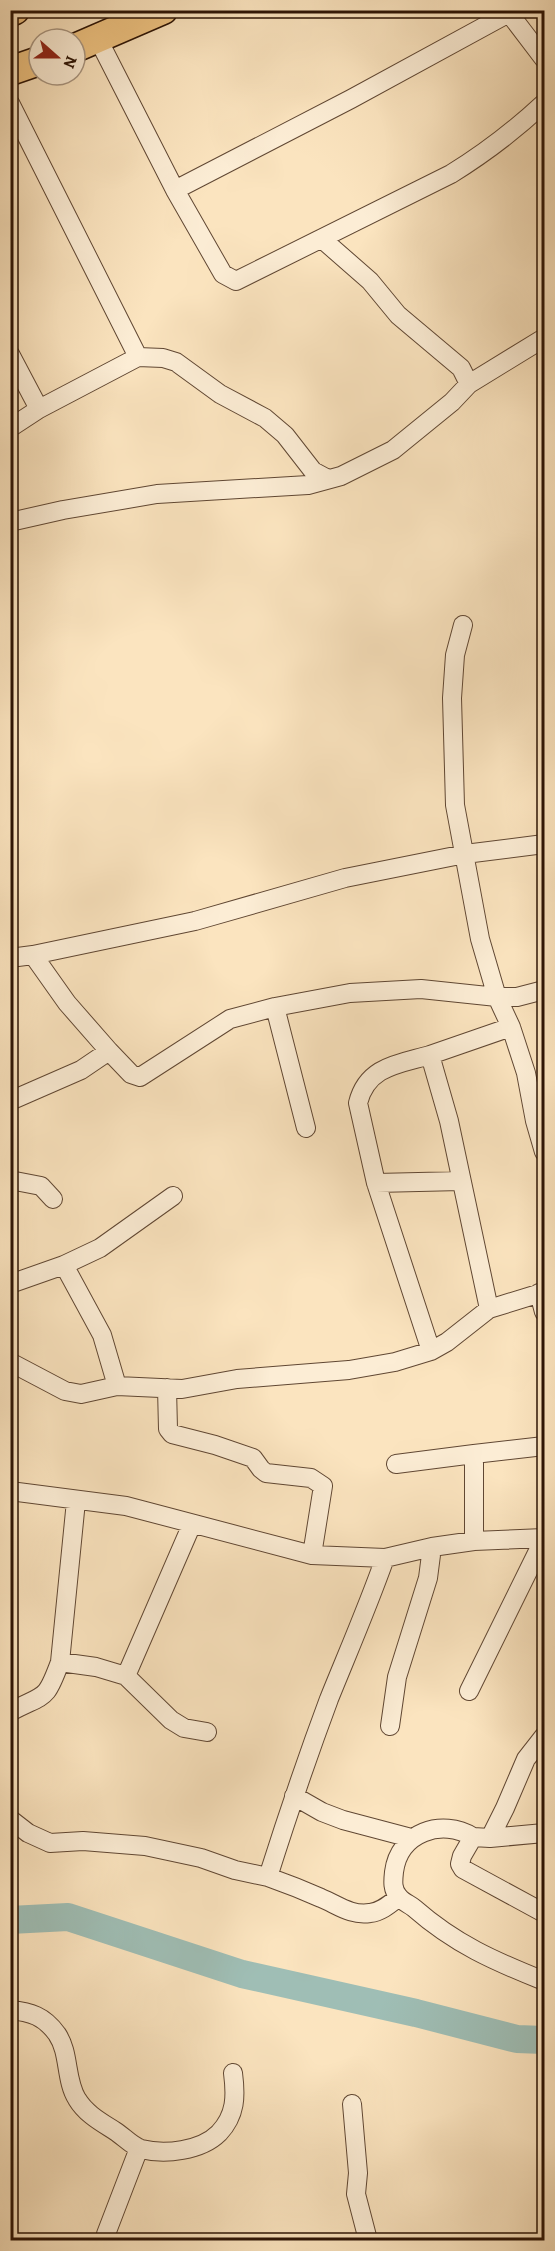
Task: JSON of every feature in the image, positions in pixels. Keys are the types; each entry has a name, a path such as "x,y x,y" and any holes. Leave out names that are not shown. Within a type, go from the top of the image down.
{"main road":[{"path":"10,12 15,10"},
{"path":"87,44 163,10"},
{"path":"10,71 27,65"}],"street":[{"path":"176,190 351,99 508,12 544,59"},
{"path":"87,46 176,190 223,274 236,281 451,174 510,134 544,103"},
{"path":"10,103 138,357"},
{"path":"321,239 370,281 398,315 460,368 469,384"},
{"path":"10,522 63,510 157,494 308,485 326,478 341,476 393,450 452,402 469,384 544,338"},
{"path":"10,354 39,409"},
{"path":"10,428 39,409 138,357 163,358 176,362 220,394 265,418 285,435 313,471 326,478"},
{"path":"463,625 455,656 452,698 455,805 480,939 497,997 511,1027 526,1073 540,1120 544,1152"},
{"path":"10,958 195,921 345,878 465,855 544,844"},
{"path":"33,955 67,1003 109,1051 131,1074 140,1077 230,1019 275,1007 350,993 421,989 517,997 544,990"},
{"path":"275,1007 306,1128"},
{"path":"431,1351 376,1183 358,1102 367,1082 380,1070 511,1027"},
{"path":"10,1101 81,1070 109,1051"},
{"path":"430,1055 449,1121 489,1309"},
{"path":"10,1180 41,1186 53,1199"},
{"path":"376,1183 462,1181"},
{"path":"10,1284 64,1265 100,1248 173,1196"},
{"path":"64,1265 102,1335 117,1386"},
{"path":"10,1362 65,1391 81,1394 117,1386 182,1389 237,1379 349,1370 395,1362 431,1351 447,1342 489,1309 542,1292 544,1312"},
{"path":"167,1388 168,1428 172,1434 216,1445 253,1458 266,1473 311,1478 323,1486 312,1555"},
{"path":"396,1464 544,1446"},
{"path":"474,1454 474,1540"},
{"path":"10,1491 126,1506 312,1555 385,1558 474,1540 539,1542 469,1691"},
{"path":"10,1712 47,1694 60,1662 76,1501"},
{"path":"126,1676 192,1524"},
{"path":"390,1726 397,1677 428,1578 432,1547"},
{"path":"267,1877 330,1698 366,1612 385,1558"},
{"path":"60,1662 96,1667 126,1676 171,1720 184,1728 207,1732"},
{"path":"544,1736 526,1759 506,1808 482,1838 462,1856 460,1864 463,1869 544,1913"},
{"path":"294,1796 322,1812 343,1820 411,1838"},
{"path":"10,1819 28,1833 50,1843 83,1841 145,1846 190,1855 267,1877 325,1899 349,1912 373,1913 399,1898"},
{"path":"544,1833 482,1838 449,1828 429,1829 411,1838 395,1864 393,1885 399,1898 432,1925 461,1944 544,1981"},
{"path":"10,2010 32,2012 57,2035 63,2046 71,2088 83,2108 96,2120 139,2148 165,2152 208,2143 221,2131 231,2112 236,2098 233,2073"},
{"path":"352,2103 358,2173 356,2194 368,2241"},
{"path":"106,2241 106,2234 139,2148"}],"waterway":[{"path":"10,1920 68,1917 242,1974 416,2013 517,2039 544,2040"}]}
